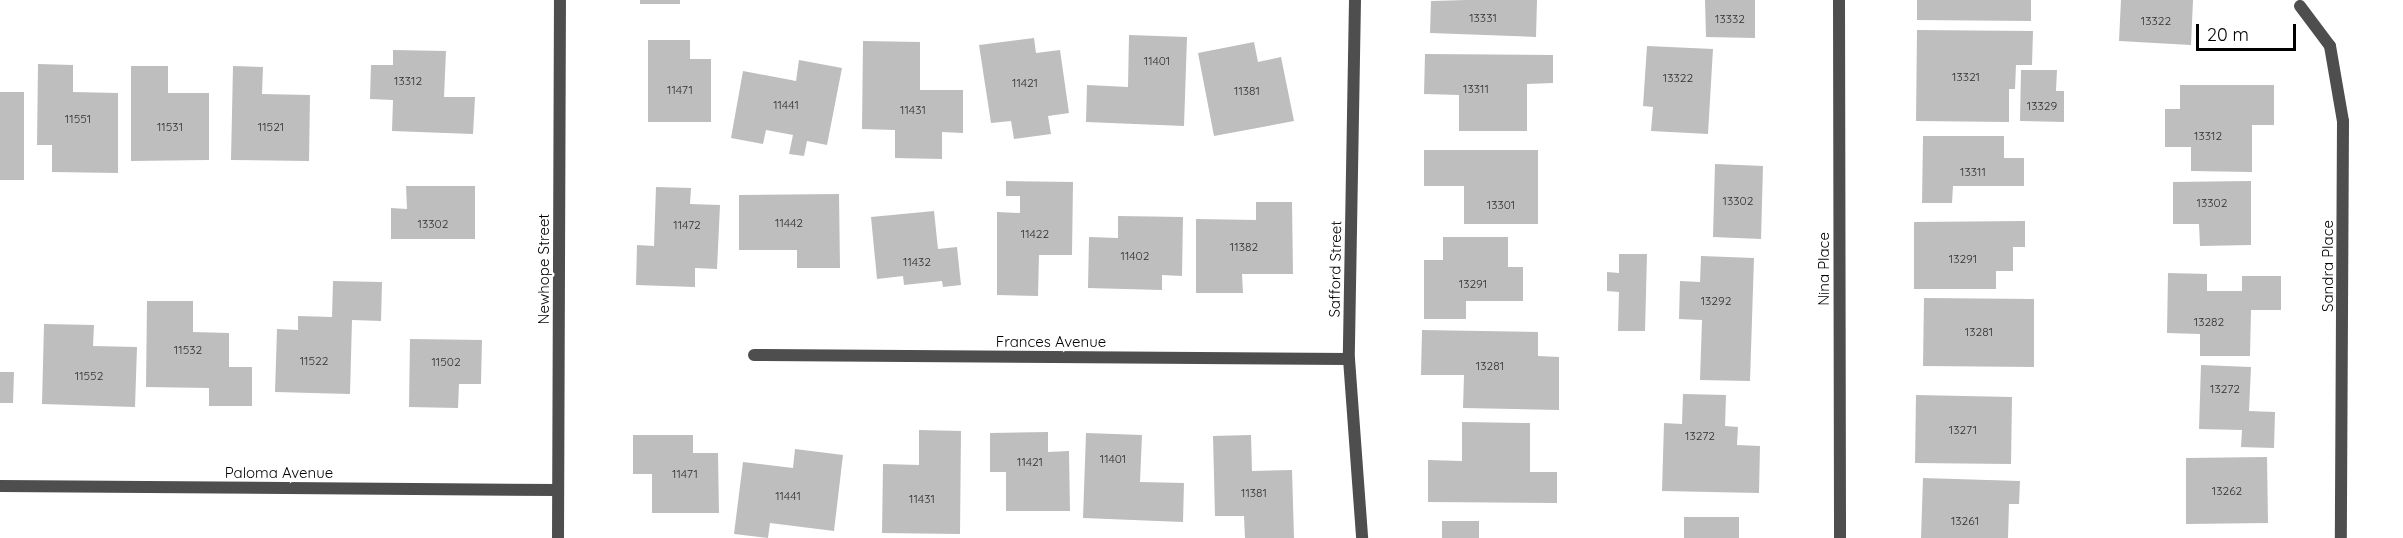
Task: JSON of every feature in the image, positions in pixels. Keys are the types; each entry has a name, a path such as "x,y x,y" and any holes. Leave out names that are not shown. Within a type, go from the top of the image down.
{"street":[{"name":"Newhope Street","path":"558,538 560,0"},
{"name":"Safford Street","path":"1355,0 1349,359 1362,538"},
{"name":"Nina Place","path":"1839,0 1840,538"},
{"name":"Sandra Place","path":"2300,6 2330,46 2343,121 2341,538"},
{"name":"Frances Avenue","path":"754,355 1349,359"},
{"name":"Paloma Avenue","path":"0,486 558,490"}],"building":[{"path":"640,0 680,0 680,4 640,4"},
{"path":"1537,0 1536,37 1430,33 1431,1"},
{"path":"1705,0 1755,0 1755,38 1706,37"},
{"path":"1917,0 2031,0 2031,21 1917,20"},
{"path":"2121,0 2193,0 2191,45 2119,41"},
{"path":"1917,30 2033,31 2032,65 2016,65 2015,89 2009,89 2009,122 1916,121"},
{"path":"1129,35 1187,37 1184,126 1086,122 1087,85 1128,87"},
{"path":"1034,38 1036,53 1060,50 1069,113 1048,116 1051,134 1014,139 1011,121 991,123 979,45"},
{"path":"648,40 690,40 690,59 711,59 711,122 648,122"},
{"path":"863,41 920,42 920,90 963,90 963,133 942,132 942,159 895,158 895,130 862,129"},
{"path":"1254,42 1258,62 1281,57 1294,121 1214,136 1198,53"},
{"path":"1647,46 1713,49 1708,134 1651,131 1653,107 1643,106"},
{"path":"393,50 446,51 444,97 475,97 473,134 392,131 393,100 370,99 371,65 393,65"},
{"path":"1425,54 1553,55 1553,83 1527,84 1527,131 1459,131 1459,95 1424,94"},
{"path":"799,60 842,68 827,145 807,141 804,156 789,154 793,135 766,130 763,144 731,138 743,71 796,81"},
{"path":"38,64 73,65 73,92 118,93 118,173 52,172 52,145 37,145"},
{"path":"131,66 168,66 168,93 209,93 209,160 131,161"},
{"path":"233,66 263,67 262,94 310,95 309,161 231,160"},
{"path":"2021,70 2057,70 2056,91 2064,91 2064,122 2020,121"},
{"path":"2180,85 2274,85 2274,125 2252,125 2252,172 2191,171 2191,147 2165,147 2165,109 2180,109"},
{"path":"0,92 24,92 24,180 0,180"},
{"path":"1923,136 2004,136 2004,158 2024,158 2024,186 1953,186 1952,203 1922,203"},
{"path":"1424,150 1538,150 1538,224 1464,224 1464,186 1424,186"},
{"path":"1715,164 1763,166 1761,239 1713,237"},
{"path":"1006,181 1073,182 1072,255 1039,255 1038,296 997,295 997,212 1020,213 1020,196 1006,196"},
{"path":"2251,181 2251,245 2200,246 2199,224 2173,224 2173,182"},
{"path":"406,186 475,186 475,239 391,239 391,208 407,209"},
{"path":"656,187 691,188 690,204 720,205 717,269 695,268 695,287 636,285 637,245 654,246"},
{"path":"839,194 840,268 797,268 797,250 739,250 739,195"},
{"path":"1256,202 1292,202 1293,274 1242,274 1243,293 1196,293 1196,219 1256,220"},
{"path":"934,211 938,249 957,247 961,285 943,287 942,281 904,285 903,276 877,279 871,217"},
{"path":"1118,216 1183,217 1182,276 1162,275 1162,290 1088,288 1089,237 1118,238"},
{"path":"2025,221 2025,247 2013,247 2013,271 1996,271 1996,289 1914,289 1914,222"},
{"path":"1443,237 1508,237 1508,267 1523,267 1523,301 1466,301 1466,319 1424,319 1424,260 1443,260"},
{"path":"1619,254 1647,254 1645,331 1618,331 1619,292 1607,291 1607,272 1619,273"},
{"path":"1701,256 1754,258 1750,381 1700,380 1702,320 1679,319 1680,281 1700,282"},
{"path":"2168,273 2207,274 2207,291 2242,291 2242,276 2281,276 2281,310 2251,310 2250,356 2200,356 2200,334 2167,333"},
{"path":"333,281 382,282 381,321 352,320 350,394 275,392 277,329 298,330 298,316 332,317"},
{"path":"1924,298 2034,299 2034,367 1923,366"},
{"path":"147,301 193,301 193,332 229,333 229,367 252,367 252,406 209,406 209,388 146,387"},
{"path":"44,324 94,325 93,346 137,347 135,407 42,404"},
{"path":"1422,330 1538,332 1538,356 1559,357 1559,410 1463,408 1464,375 1421,375"},
{"path":"410,339 482,340 481,384 459,384 458,408 409,407"},
{"path":"2201,365 2251,367 2249,411 2275,412 2274,448 2241,447 2242,430 2199,429"},
{"path":"0,372 14,372 13,403 0,403"},
{"path":"1683,394 1726,395 1725,426 1738,427 1737,445 1760,446 1759,493 1662,491 1664,423 1682,424"},
{"path":"1916,395 2012,397 2011,464 1915,463"},
{"path":"1462,422 1530,423 1530,472 1557,472 1557,503 1428,502 1428,460 1462,461"},
{"path":"919,430 961,431 960,534 882,533 883,464 919,465"},
{"path":"1048,432 1048,452 1069,451 1070,511 1006,511 1006,472 990,472 990,433"},
{"path":"1086,433 1142,435 1140,482 1184,483 1183,522 1083,518"},
{"path":"633,435 693,435 693,453 718,453 719,513 652,513 652,474 633,474"},
{"path":"1251,435 1252,471 1292,470 1294,538 1245,538 1244,516 1215,516 1213,436"},
{"path":"795,449 843,455 834,531 770,523 768,538 734,534 743,462 793,468"},
{"path":"2267,457 2268,523 2186,524 2186,458"},
{"path":"1923,478 2020,481 2019,504 2009,504 2008,538 1921,538"},
{"path":"1684,517 1739,517 1739,538 1684,538"},
{"path":"1442,521 1479,521 1479,538 1442,538"}]}
